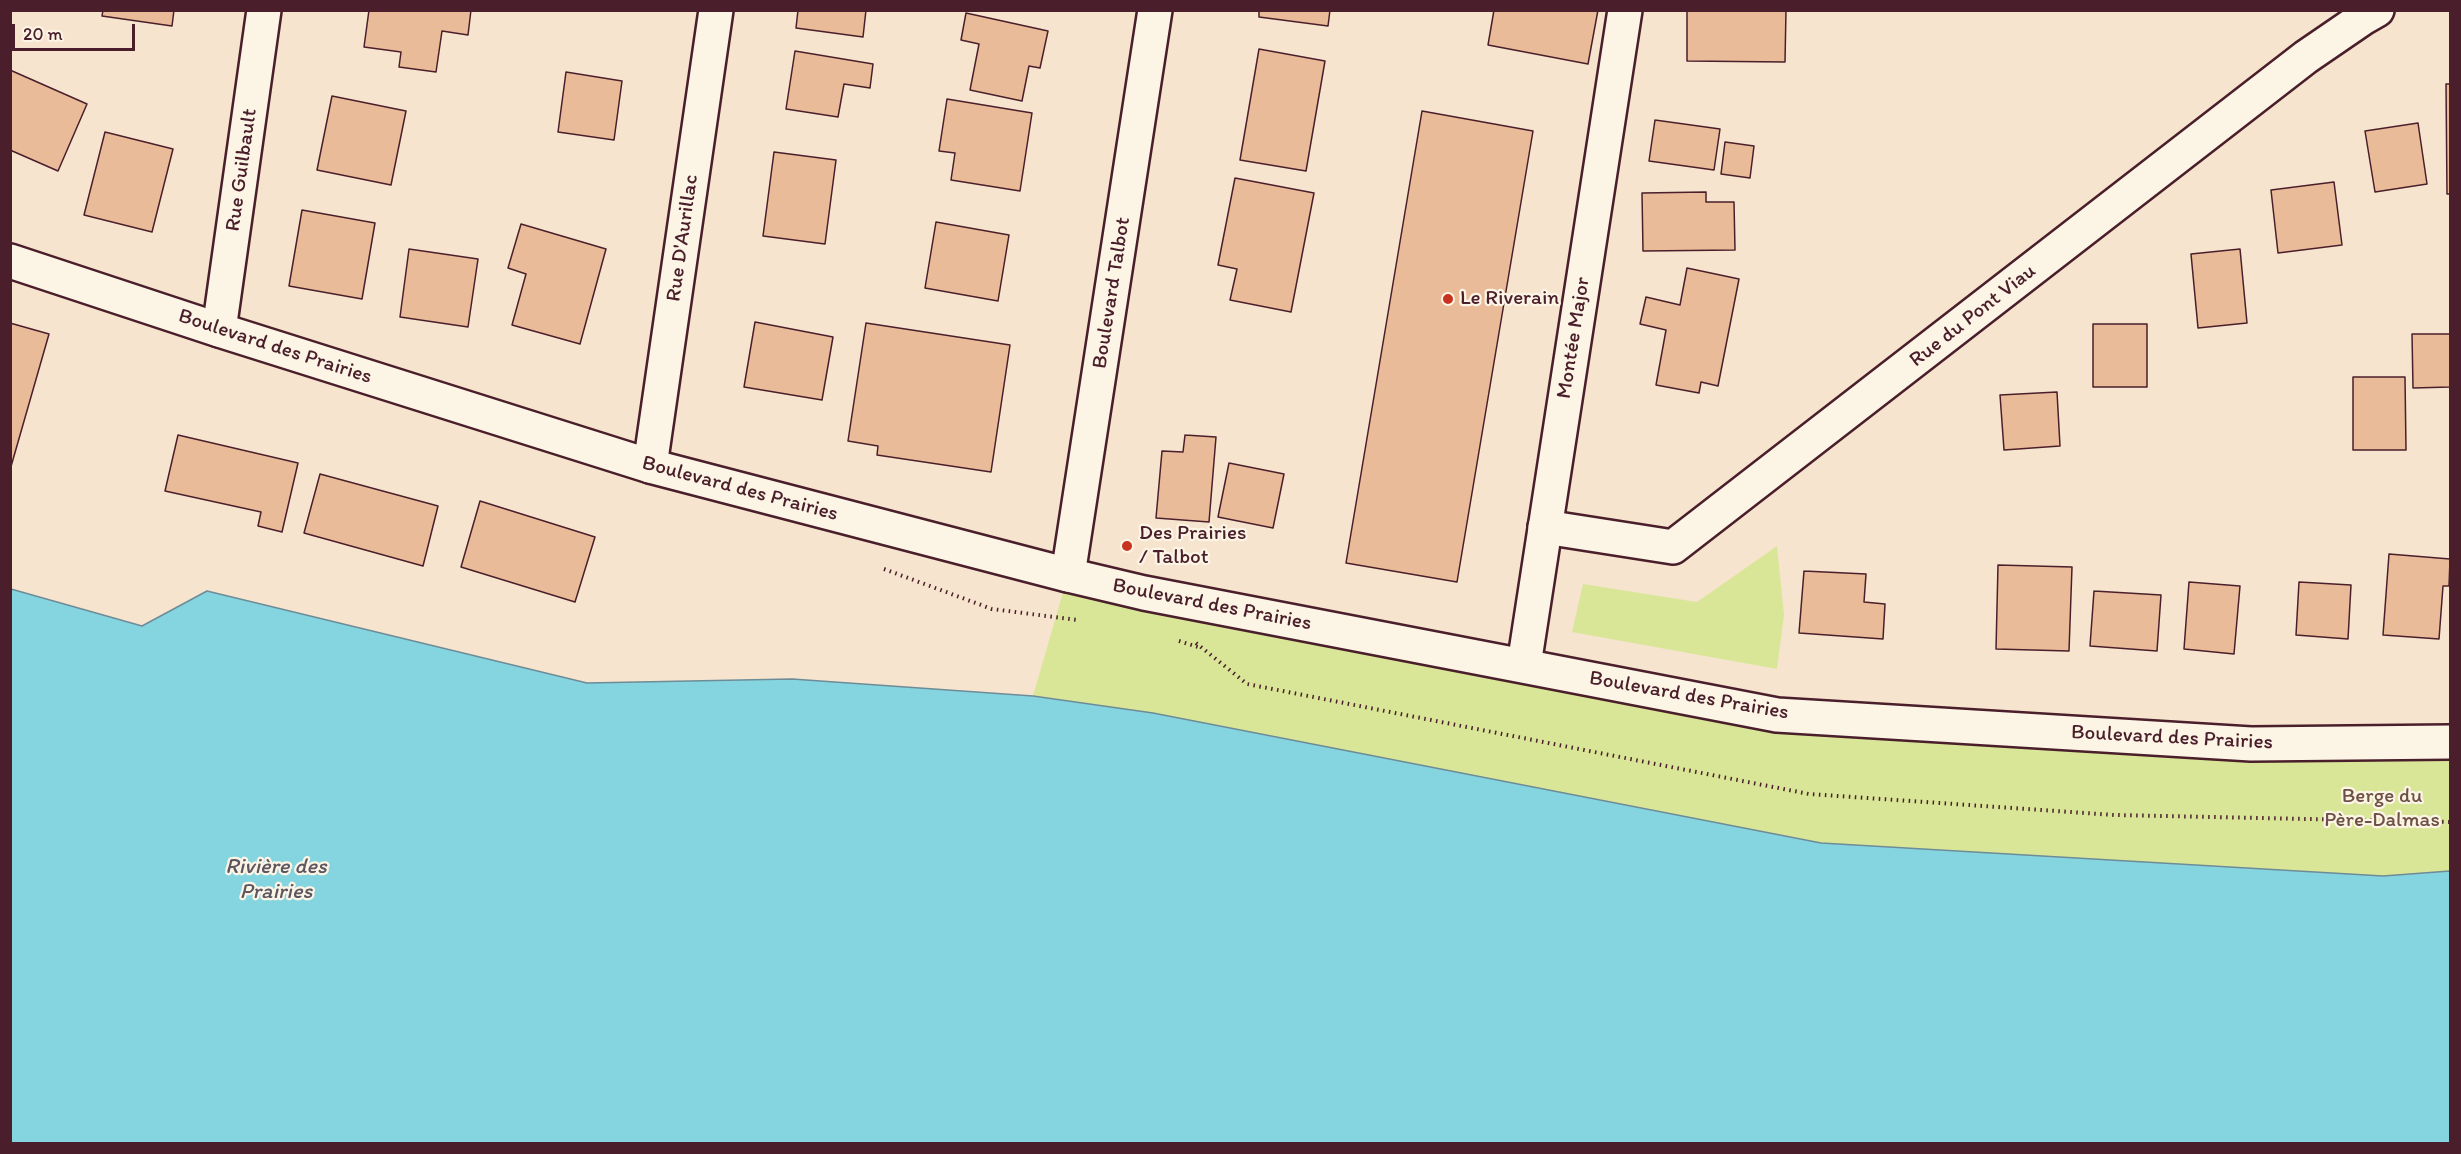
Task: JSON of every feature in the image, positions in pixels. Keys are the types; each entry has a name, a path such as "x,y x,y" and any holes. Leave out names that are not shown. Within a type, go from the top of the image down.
{"street":[{"name":"Rue Guilbault","path":"219,330 264,10"},
{"name":"Rue D'Aurillac","path":"650,466 716,10"},
{"name":"Boulevard Talbot","path":"1068,575 1155,10"},
{"name":"Montée Major","path":"1524,664 1625,10"},
{"name":"Rue du Pont Viau","path":"1545,527 1673,547 2306,57 2377,10"},
{"name":"Boulevard des Prairies","path":"10,261 219,330 650,466 1068,575 1144,592 1524,664 1777,715 2251,744 2451,742"}],"path":[{"path":"1185,635 1247,684 1809,794 2114,815 2451,822"}],"green space":[{"path":"1777,546 1784,615 1777,669 1572,632 1583,584 1697,602"},
{"name":"Berge du Père-Dalmas","path":"1068,575 1777,715 2450,742 2450,871 2383,876 1821,843 1153,713 1033,696"}],"water":[{"name":"Rivière des Prairies","path":"11,589 142,626 207,591 587,683 792,679 1033,696 1153,713 1821,843 2383,876 2450,871 2450,1143 11,1143"}],"building":[{"path":"103,10 174,10 172,26 102,16"},
{"path":"369,10 471,10 468,35 442,31 436,72 399,67 401,52 364,47"},
{"path":"798,10 866,10 863,37 796,28"},
{"path":"1259,10 1330,10 1328,26 1259,17"},
{"path":"1494,10 1598,10 1588,64 1488,45"},
{"path":"1687,10 1786,10 1785,62 1687,61"},
{"path":"966,13 1048,31 1040,68 1029,66 1022,101 970,90 979,44 961,40"},
{"path":"1259,49 1325,61 1306,171 1240,160"},
{"path":"795,51 873,64 870,88 844,84 838,117 786,109"},
{"path":"10,70 87,104 58,171 10,150"},
{"path":"566,72 622,81 614,140 558,132"},
{"path":"2446,84 2450,84 2450,194 2447,194"},
{"path":"332,96 406,111 391,185 317,170"},
{"path":"947,99 1032,113 1020,191 951,180 955,153 939,151"},
{"name":"Le Riverain","path":"1422,111 1533,131 1457,582 1346,563"},
{"path":"1655,120 1720,129 1714,170 1649,161"},
{"path":"2418,123 2427,184 2375,192 2365,131"},
{"path":"105,132 173,149 152,232 84,215"},
{"path":"1725,142 1754,146 1750,178 1721,174"},
{"path":"774,152 836,160 825,244 763,236"},
{"path":"1235,178 1314,193 1291,312 1230,300 1237,269 1218,265"},
{"path":"2334,182 2342,245 2278,253 2271,190"},
{"path":"1706,192 1706,202 1734,202 1735,250 1643,251 1642,193"},
{"path":"302,210 375,223 362,299 289,286"},
{"path":"936,222 1009,235 998,301 925,288"},
{"path":"521,224 606,249 580,344 512,325 526,274 508,268"},
{"path":"409,249 478,259 468,327 400,317"},
{"path":"2240,249 2247,323 2198,328 2191,254"},
{"path":"1687,268 1739,279 1718,386 1701,382 1699,393 1656,385 1666,330 1640,324 1646,297 1680,305"},
{"path":"755,322 833,337 822,400 744,387"},
{"path":"10,323 49,334 10,470"},
{"path":"866,323 1010,345 991,472 877,455 878,446 848,441"},
{"path":"2093,324 2147,324 2147,387 2093,387"},
{"path":"2412,334 2450,334 2450,387 2413,388"},
{"path":"2353,377 2405,377 2406,450 2353,450"},
{"path":"2057,392 2060,446 2004,450 2000,395"},
{"path":"178,435 298,463 282,532 258,526 261,512 165,491"},
{"path":"1185,435 1216,437 1209,522 1156,518 1162,451 1183,452"},
{"path":"1229,463 1284,474 1273,528 1218,517"},
{"path":"320,474 438,506 423,566 304,533"},
{"path":"480,501 595,537 575,602 461,567"},
{"path":"2389,554 2450,559 2449,586 2443,586 2439,639 2383,635"},
{"path":"1998,565 2072,567 2069,651 1996,649"},
{"path":"1804,571 1866,574 1864,602 1885,604 1883,639 1799,633"},
{"path":"2189,582 2240,586 2234,654 2184,649"},
{"path":"2299,582 2351,585 2348,639 2296,635"},
{"path":"2094,591 2161,595 2157,651 2090,646"}],"place":[{"name":"Le Riverain","path":"1448,299"},
{"name":"Des Prairies / Talbot","path":"1127,546"}]}
